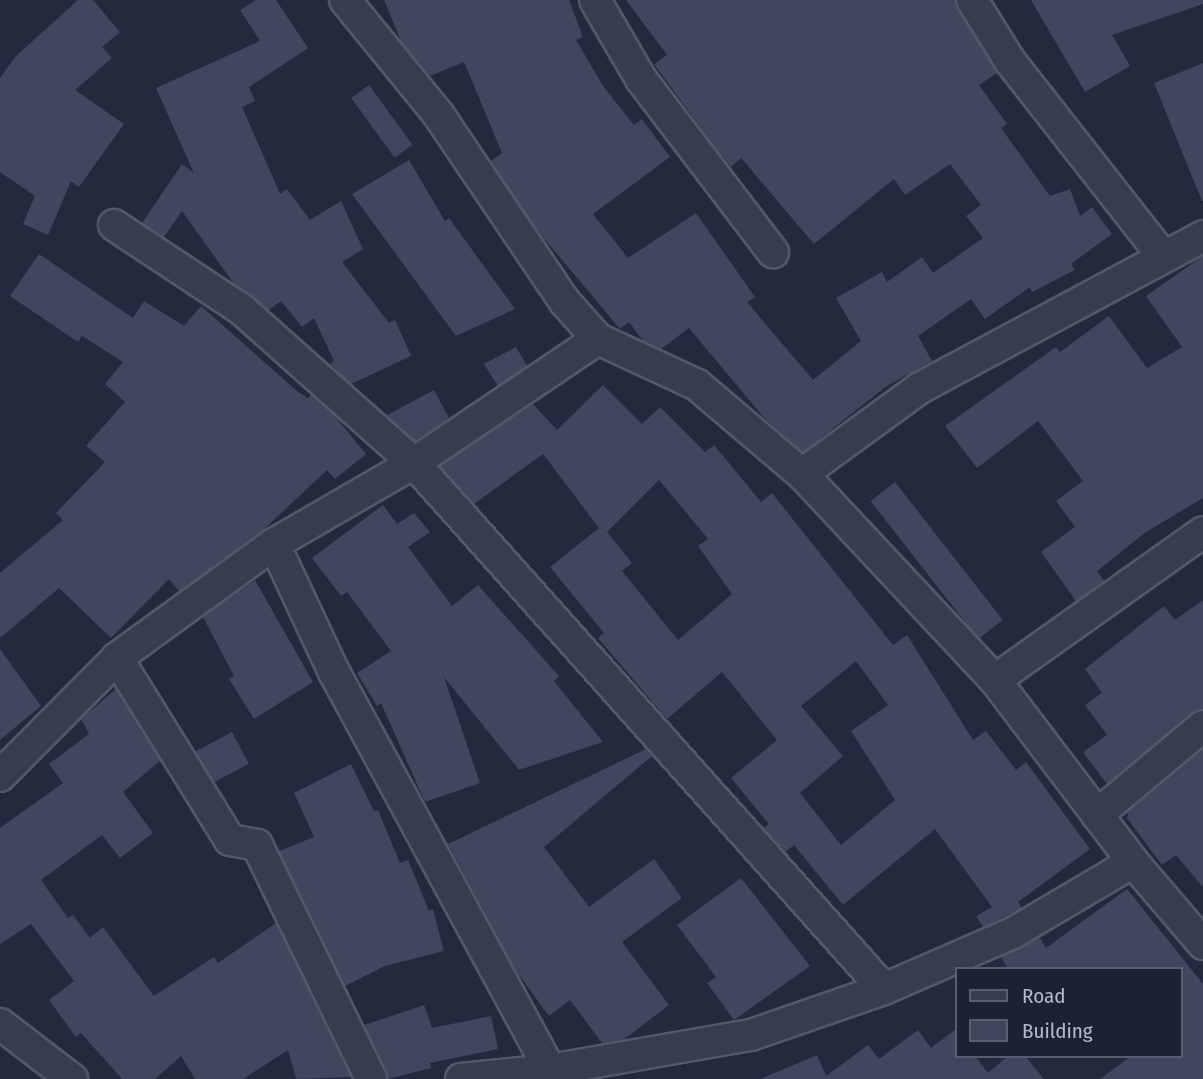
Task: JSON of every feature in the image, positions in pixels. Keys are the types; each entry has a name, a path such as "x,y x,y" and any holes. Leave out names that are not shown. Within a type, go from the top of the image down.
{"street":[{"path":"345,0 438,114 565,302 598,338 697,385 802,474 995,680 1133,862 1203,944"},
{"path":"595,0 640,79 773,252"},
{"path":"972,0 1010,61 1162,255"},
{"path":"114,225 241,309 414,463 884,989"},
{"path":"802,474 920,388 1162,255 1203,236"},
{"path":"0,776 117,658 274,544 414,463 598,338"},
{"path":"995,680 1203,532"},
{"path":"274,544 334,672 550,1070"},
{"path":"117,658 230,839 257,845 371,1079"},
{"path":"1097,815 1203,726"},
{"path":"461,1079 550,1070 751,1035 884,989 1013,933 1133,862"},
{"path":"0,1024 72,1079"}],"building":[{"path":"78,0 93,0 120,32 102,47 112,58 75,90 124,124 79,187 71,181 48,235 23,224 35,196 0,172 0,78 15,57"},
{"path":"256,0 276,0 308,48 249,87 255,101 242,107 280,194 287,189 310,220 341,201 363,249 342,262 389,323 395,320 411,356 351,384 330,364 334,361 314,318 302,327 281,301 269,310 234,284 182,211 164,237 142,223 182,164 194,173 156,88 260,41 240,10"},
{"path":"384,0 569,0 582,37 576,40 603,86 634,125 642,119 670,157 593,214 628,258 696,213 755,297 747,302 813,380 861,341 836,298 882,272 887,282 922,257 933,273 983,238 966,216 981,205 950,164 905,195 894,179 814,244 741,158 731,167 717,150 654,64 667,55 626,0 955,0 997,73 979,85 1007,124 1001,128 1050,196 1070,189 1080,216 1092,207 1112,234 1071,264 1075,270 1032,292 1030,287 985,319 971,299 918,336 932,361 887,386 803,452 765,419 689,328 661,349 643,341 629,322 620,329 536,229 491,161 502,153 464,62 430,76 401,41"},
{"path":"1031,0 1203,0 1203,4 1112,35 1130,66 1085,92"},
{"path":"1203,63 1203,201 1202,201 1154,83"},
{"path":"369,85 412,145 395,158 351,98"},
{"path":"409,160 445,221 449,218 515,309 456,336 352,194"},
{"path":"39,254 133,318 144,301 184,326 201,306 297,391 308,398 311,395 333,414 366,454 335,479 327,470 262,531 179,591 169,579 111,638 59,588 0,638 0,573 63,520 56,513 105,462 86,446 125,402 105,384 123,362 82,336 78,342 10,296"},
{"path":"1203,256 1203,498 1146,532 1097,571 1104,581 1076,601 1041,552 1075,527 1056,501 1083,481 1038,421 977,468 945,426 1056,347 1060,352 1109,316 1147,368 1182,347 1146,296"},
{"path":"516,347 527,366 498,386 484,364"},
{"path":"603,385 642,424 660,407 705,452 714,445 761,502 772,493 893,645 907,635 973,740 986,731 1016,770 1026,762 1090,849 1018,902 1022,908 983,927 976,916 992,907 935,829 843,905 794,845 785,852 764,828 769,824 731,778 777,740 722,672 667,719 598,638 604,633 550,567 599,528 543,454 474,504 440,466 533,404 557,430","holes":["659,480 708,539 698,546 732,594 678,640 622,571 632,563 607,532","856,661 888,705 851,731 895,800 841,845 800,793 843,756 801,706"]},
{"path":"434,390 449,418 415,441 387,415"},
{"path":"895,482 1003,620 978,639 871,501"},
{"path":"383,505 397,524 414,513 430,532 408,547 452,606 478,585 559,676 554,681 603,742 519,770 444,677 480,783 425,802 381,703 377,706 357,673 391,651 347,592 341,596 312,558"},
{"path":"255,580 313,682 254,719 229,679 234,676 203,617"},
{"path":"1203,600 1203,709 1192,713 1107,784 1083,752 1107,735 1085,705 1102,693 1085,669 1164,606 1175,620"},
{"path":"0,649 41,706 0,740"},
{"path":"116,689 160,761 123,792 153,833 120,858 102,835 41,880 68,918 73,915 90,938 103,927 154,996 214,957 218,963 276,923 351,1077 296,1079 288,1050 243,1079 195,1079 181,1056 155,1079 122,1079 81,1033 76,1037 49,1000 74,981 31,924 0,944 0,828 63,783 49,764 89,734 81,719"},
{"path":"232,732 249,764 213,783 196,751"},
{"path":"646,749 652,756 544,847 589,907 654,859 682,898 622,942 669,1005 623,1040 602,1043 570,1000 549,1016 516,971 448,844"},
{"path":"1203,749 1203,887 1176,855 1162,865 1127,818 1128,812"},
{"path":"351,764 374,811 378,810 400,863 408,860 429,911 433,909 444,951 385,966 345,986 279,851 314,837 294,793"},
{"path":"741,878 810,966 734,1020 707,983 716,977 677,925"},
{"path":"1127,889 1203,984 1203,1079 1100,1079 1128,1058 1182,1058 1182,967 1007,967 1001,957 1040,938 1046,948"},
{"path":"424,1005 432,1028 491,1016 498,1049 430,1063 431,1068 388,1079 364,1025"},
{"path":"918,1030 931,1048 954,1031 954,1058 977,1058 988,1073 1006,1058 1027,1058 1044,1079 760,1079 817,1055 826,1076 868,1045 879,1059"}]}
